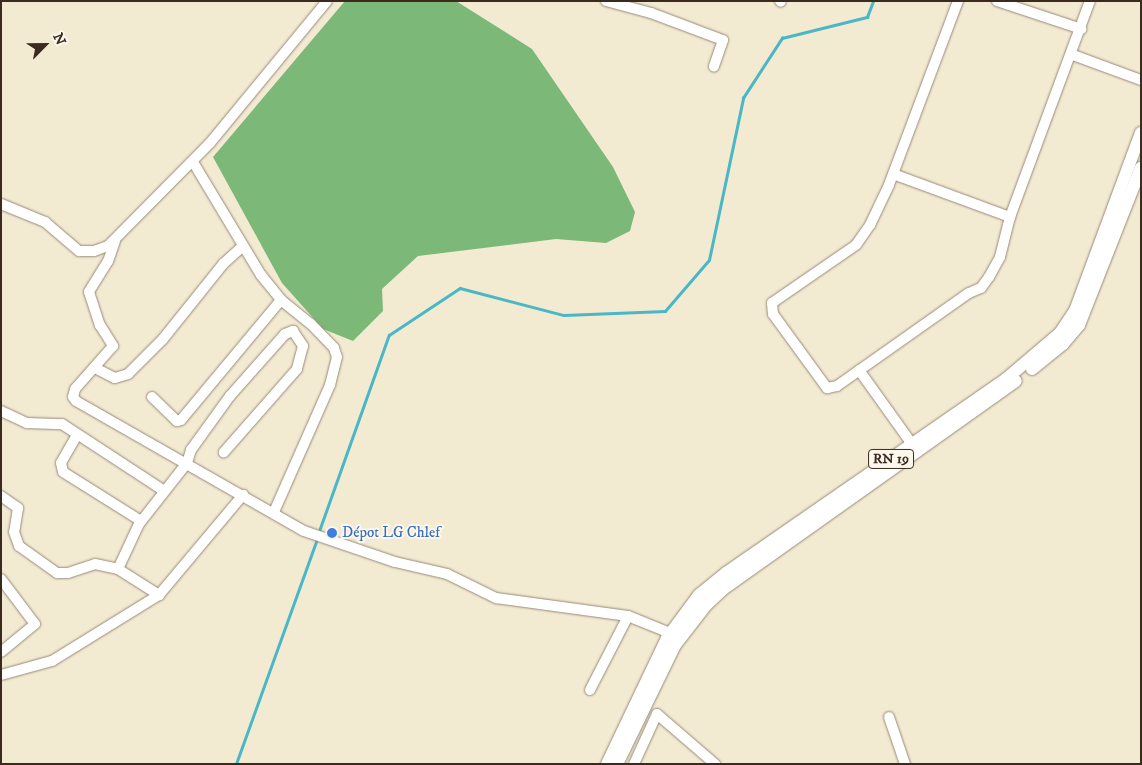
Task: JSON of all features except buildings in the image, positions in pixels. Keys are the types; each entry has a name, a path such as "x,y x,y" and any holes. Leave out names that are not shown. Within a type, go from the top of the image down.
{"main road":[{"name":"RN 19","path":"607,764 671,639 683,623 719,585 914,448 1013,373 1049,343 1068,323 1141,133"},
{"name":"RN 19","path":"914,448 992,400 1071,335 1084,316 1141,168"},
{"name":"RN 19","path":"617,764 671,639"}],"street":[{"path":"1,204 46,222 80,250 100,250 115,241 193,162 327,1"},
{"path":"606,1 628,4 723,40 724,44 714,66"},
{"path":"958,1 878,212 856,245 772,303 773,314 826,388 837,386 969,293 981,288 1000,257 1010,217 1073,55 1090,1"},
{"path":"997,1 1023,5 1081,29"},
{"path":"1073,55 1141,80"},
{"path":"193,162 242,247 281,300 311,324 334,348 337,357 330,385 274,512"},
{"path":"893,174 1010,217"},
{"path":"115,241 108,261 90,292 100,325 113,343 95,368 75,389 74,399 274,512 304,532 334,543 447,574 496,598 628,616 671,639"},
{"path":"95,368 115,378 128,374 164,339 223,264 242,247"},
{"path":"152,397 177,421 181,420 281,300"},
{"path":"118,570 141,521 163,490 187,463 191,450 230,396 285,334 293,331 303,346 298,369 224,452"},
{"path":"859,370 914,448"},
{"path":"1,411 27,423 56,421 163,490"},
{"path":"76,435 60,463 63,472 141,521"},
{"path":"1,675 52,661 159,595 242,495"},
{"path":"1,496 18,508 14,532 19,546 57,573 68,573 91,563 118,570 159,595"},
{"path":"1,579 35,624 1,652"},
{"path":"590,690 628,616"},
{"path":"634,764 656,714 715,764"},
{"path":"889,717 905,764"}],"green space":[{"path":"345,1 456,1 532,49 613,167 635,212 630,231 606,243 556,239 418,256 382,289 383,311 353,341 323,329 282,283 213,157"}],"waterway":[{"path":"318,534 389,335 460,288 564,315 665,311 709,260 743,98 782,38 867,17 873,1"},
{"path":"236,764 317,539"}],"place":[{"name":"Dépot LG Chlef","path":"332,533"}]}
